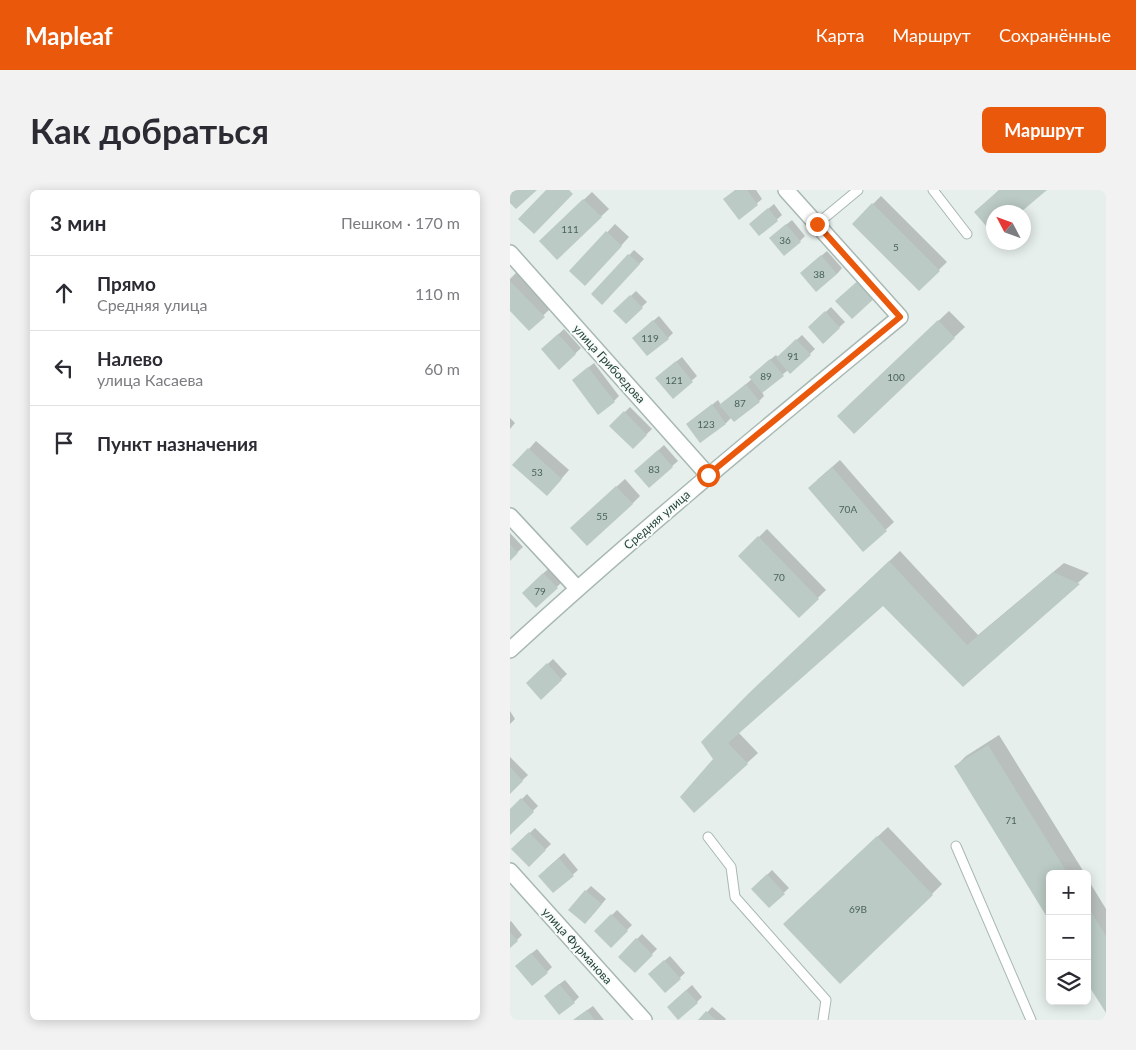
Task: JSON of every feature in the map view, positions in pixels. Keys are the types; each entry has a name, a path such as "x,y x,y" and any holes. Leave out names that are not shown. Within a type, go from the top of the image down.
{"street":[{"path":"786,190 817,224"},
{"name":"Средняя улица","path":"510,650 577,588 708,475 900,317 817,224"},
{"name":"улица Грибоедова","path":"510,253 708,475"},
{"path":"510,516 577,588"},
{"name":"улица Фурманова","path":"510,871 644,1020"}],"lane":[{"path":"817,224 858,190"},
{"path":"933,190 967,234"},
{"path":"708,837 731,867 735,897 826,1000 823,1020"},
{"path":"956,846 1031,1020"}],"building":[{"path":"510,190 537,190 516,209 510,203"},
{"path":"546,190 569,190 573,194 534,234 518,219"},
{"path":"735,190 747,190 758,205 739,220 723,199"},
{"path":"999,190 1047,190 1029,205 986,205 986,226 974,212"},
{"path":"583,199 602,217 557,260 539,241"},
{"path":"872,203 940,271 919,291 852,224"},
{"path":"768,208 778,221 759,236 749,224"},
{"path":"786,224 801,242 784,256 769,238"},
{"path":"606,231 622,246 585,286 569,271"},
{"path":"628,254 640,264 602,305 591,294"},
{"path":"821,255 837,274 816,292 800,273"},
{"path":"861,278 877,296 852,319 835,301"},
{"path":"510,281 545,317 529,331 510,311"},
{"path":"630,295 643,308 626,324 613,311"},
{"path":"825,311 840,328 823,344 808,327"},
{"path":"653,320 669,339 647,356 632,338"},
{"path":"938,320 955,338 854,434 837,416"},
{"path":"558,334 576,354 559,370 541,349"},
{"path":"796,339 811,355 790,374 776,358"},
{"path":"770,359 784,376 762,393 749,377"},
{"path":"676,361 693,382 673,399 655,378"},
{"path":"588,367 615,402 598,415 572,380"},
{"path":"746,384 760,402 734,422 719,405"},
{"path":"712,404 726,424 700,443 686,424"},
{"path":"624,411 647,435 633,449 609,426"},
{"path":"528,448 562,479 547,496 512,465"},
{"path":"658,450 673,467 649,488 634,471"},
{"path":"832,467 887,531 863,552 808,488"},
{"path":"616,486 633,504 587,546 570,528"},
{"path":"758,536 819,599 799,618 738,556"},
{"path":"510,544 518,553 510,561"},
{"path":"889,561 967,645 1053,572 1080,584 963,687 883,606 728,743 748,764 694,813 680,797 713,759 701,742 749,693"},
{"path":"543,573 558,588 536,608 522,593"},
{"path":"547,663 562,680 541,700 526,683"},
{"path":"988,745 1066,870 1046,870 1046,916 954,766"},
{"path":"510,767 523,781 510,794"},
{"path":"521,798 534,812 510,835 510,809"},
{"path":"529,832 546,850 529,867 511,849"},
{"path":"877,836 933,895 840,984 783,924"},
{"path":"559,858 574,876 553,893 538,876"},
{"path":"767,874 785,894 769,908 751,889"},
{"path":"585,890 602,904 585,924 568,910"},
{"path":"1091,912 1106,936 1106,1013 1091,989"},
{"path":"611,914 628,931 611,948 594,931"},
{"path":"510,932 518,941 510,948"},
{"path":"636,938 653,955 635,973 618,957"},
{"path":"531,953 548,973 532,986 515,966"},
{"path":"664,960 681,979 665,993 648,974"},
{"path":"559,984 575,1003 559,1015 544,996"},
{"path":"686,990 698,1003 678,1020 667,1007"},
{"path":"587,1010 595,1020 573,1020"},
{"path":"706,1011 716,1020 698,1020"}],"route":[{"path":"708,475 900,317 817,224"}]}
